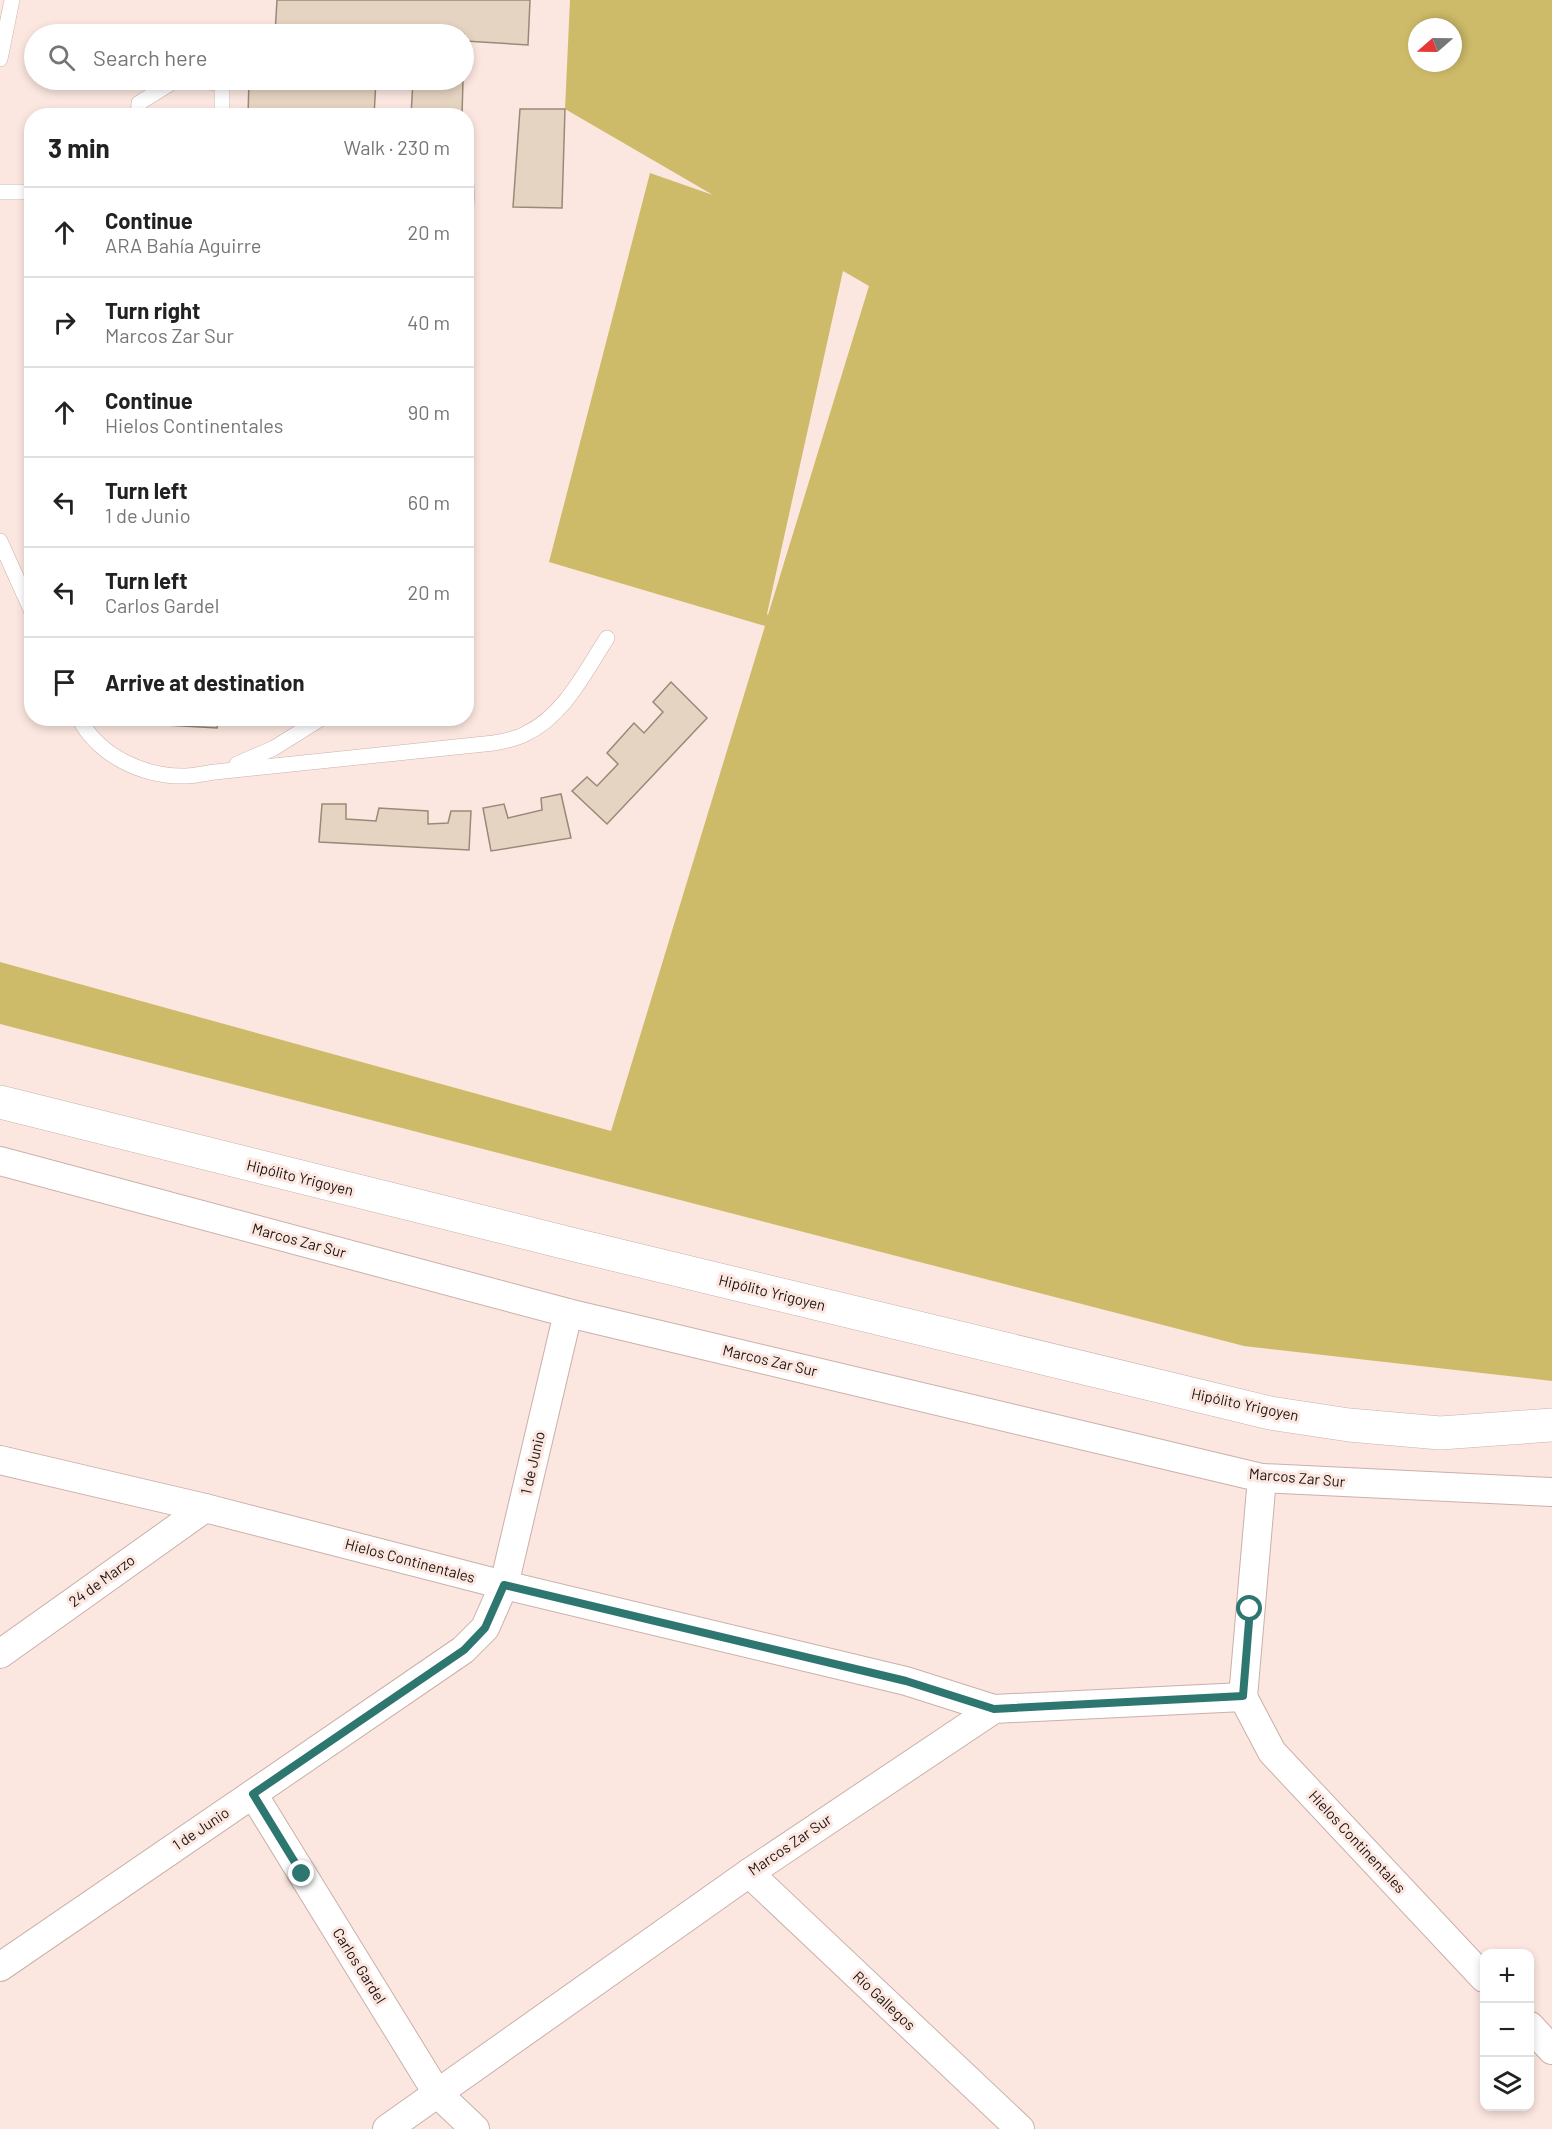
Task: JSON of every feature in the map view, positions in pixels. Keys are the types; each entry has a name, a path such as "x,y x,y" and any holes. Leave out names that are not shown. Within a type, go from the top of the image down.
{"main road":[{"name":"Hipólito Yrigoyen","path":"0,1102 587,1248 1270,1413 1349,1425 1440,1433 1552,1425"}],"street":[{"name":"Marcos Zar Sur","path":"0,1161 568,1313 1262,1478 1552,1492"},
{"name":"1 de Junio","path":"0,1967 464,1650 485,1628 504,1585 568,1313"},
{"name":"Hielos Continentales","path":"0,1460 205,1508 504,1585 906,1681 994,1709"},
{"path":"994,1709 1243,1696 1262,1478"},
{"name":"24 de Marzo","path":"0,1654 205,1508"},
{"name":"Hielos Continentales","path":"1243,1696 1272,1752 1480,1973"},
{"name":"Marcos Zar Sur","path":"387,2129 748,1873 994,1709"},
{"name":"Carlos Gardel","path":"253,1794 437,2094 475,2129"},
{"name":"Río Gallegos","path":"748,1873 1020,2129"},
{"path":"1534,2030 1552,2050"}],"lane":[{"path":"0,59 12,0"},
{"path":"139,108 139,103 160,90"},
{"path":"222,90 222,108"},
{"path":"0,192 24,192"},
{"path":"0,541 24,594"},
{"path":"86,726 99,745 117,759 167,775 188,776 494,743 525,735 548,719 569,696 607,638"},
{"path":"214,772 251,759 299,726"}],"shaded area":[{"path":"570,0 1552,0 1552,1381 1244,1346 0,1024 0,962 611,1131 765,626 549,562 650,173 713,195 565,109","holes":["843,271 869,286 768,615"]}],"building":[{"path":"277,0 530,0 528,45 474,42 474,24 276,24"},
{"path":"249,90 375,90 374,108 248,108"},
{"path":"412,90 463,90 462,108 411,108"},
{"path":"520,109 565,109 562,208 513,207"},
{"path":"671,682 707,718 607,824 572,791 587,777 597,786 618,764 607,753 634,723 644,733 663,712 653,702"},
{"path":"183,726 217,726 217,728"},
{"path":"561,794 571,838 491,851 483,808 504,804 508,818 542,810 541,798"},
{"path":"322,804 346,804 346,819 376,821 379,808 428,811 428,824 448,823 451,811 471,811 469,850 319,842"}],"route":[{"path":"302,1874 253,1794 464,1650 485,1628 504,1585 906,1681 994,1709 1243,1696 1250,1609"}]}
